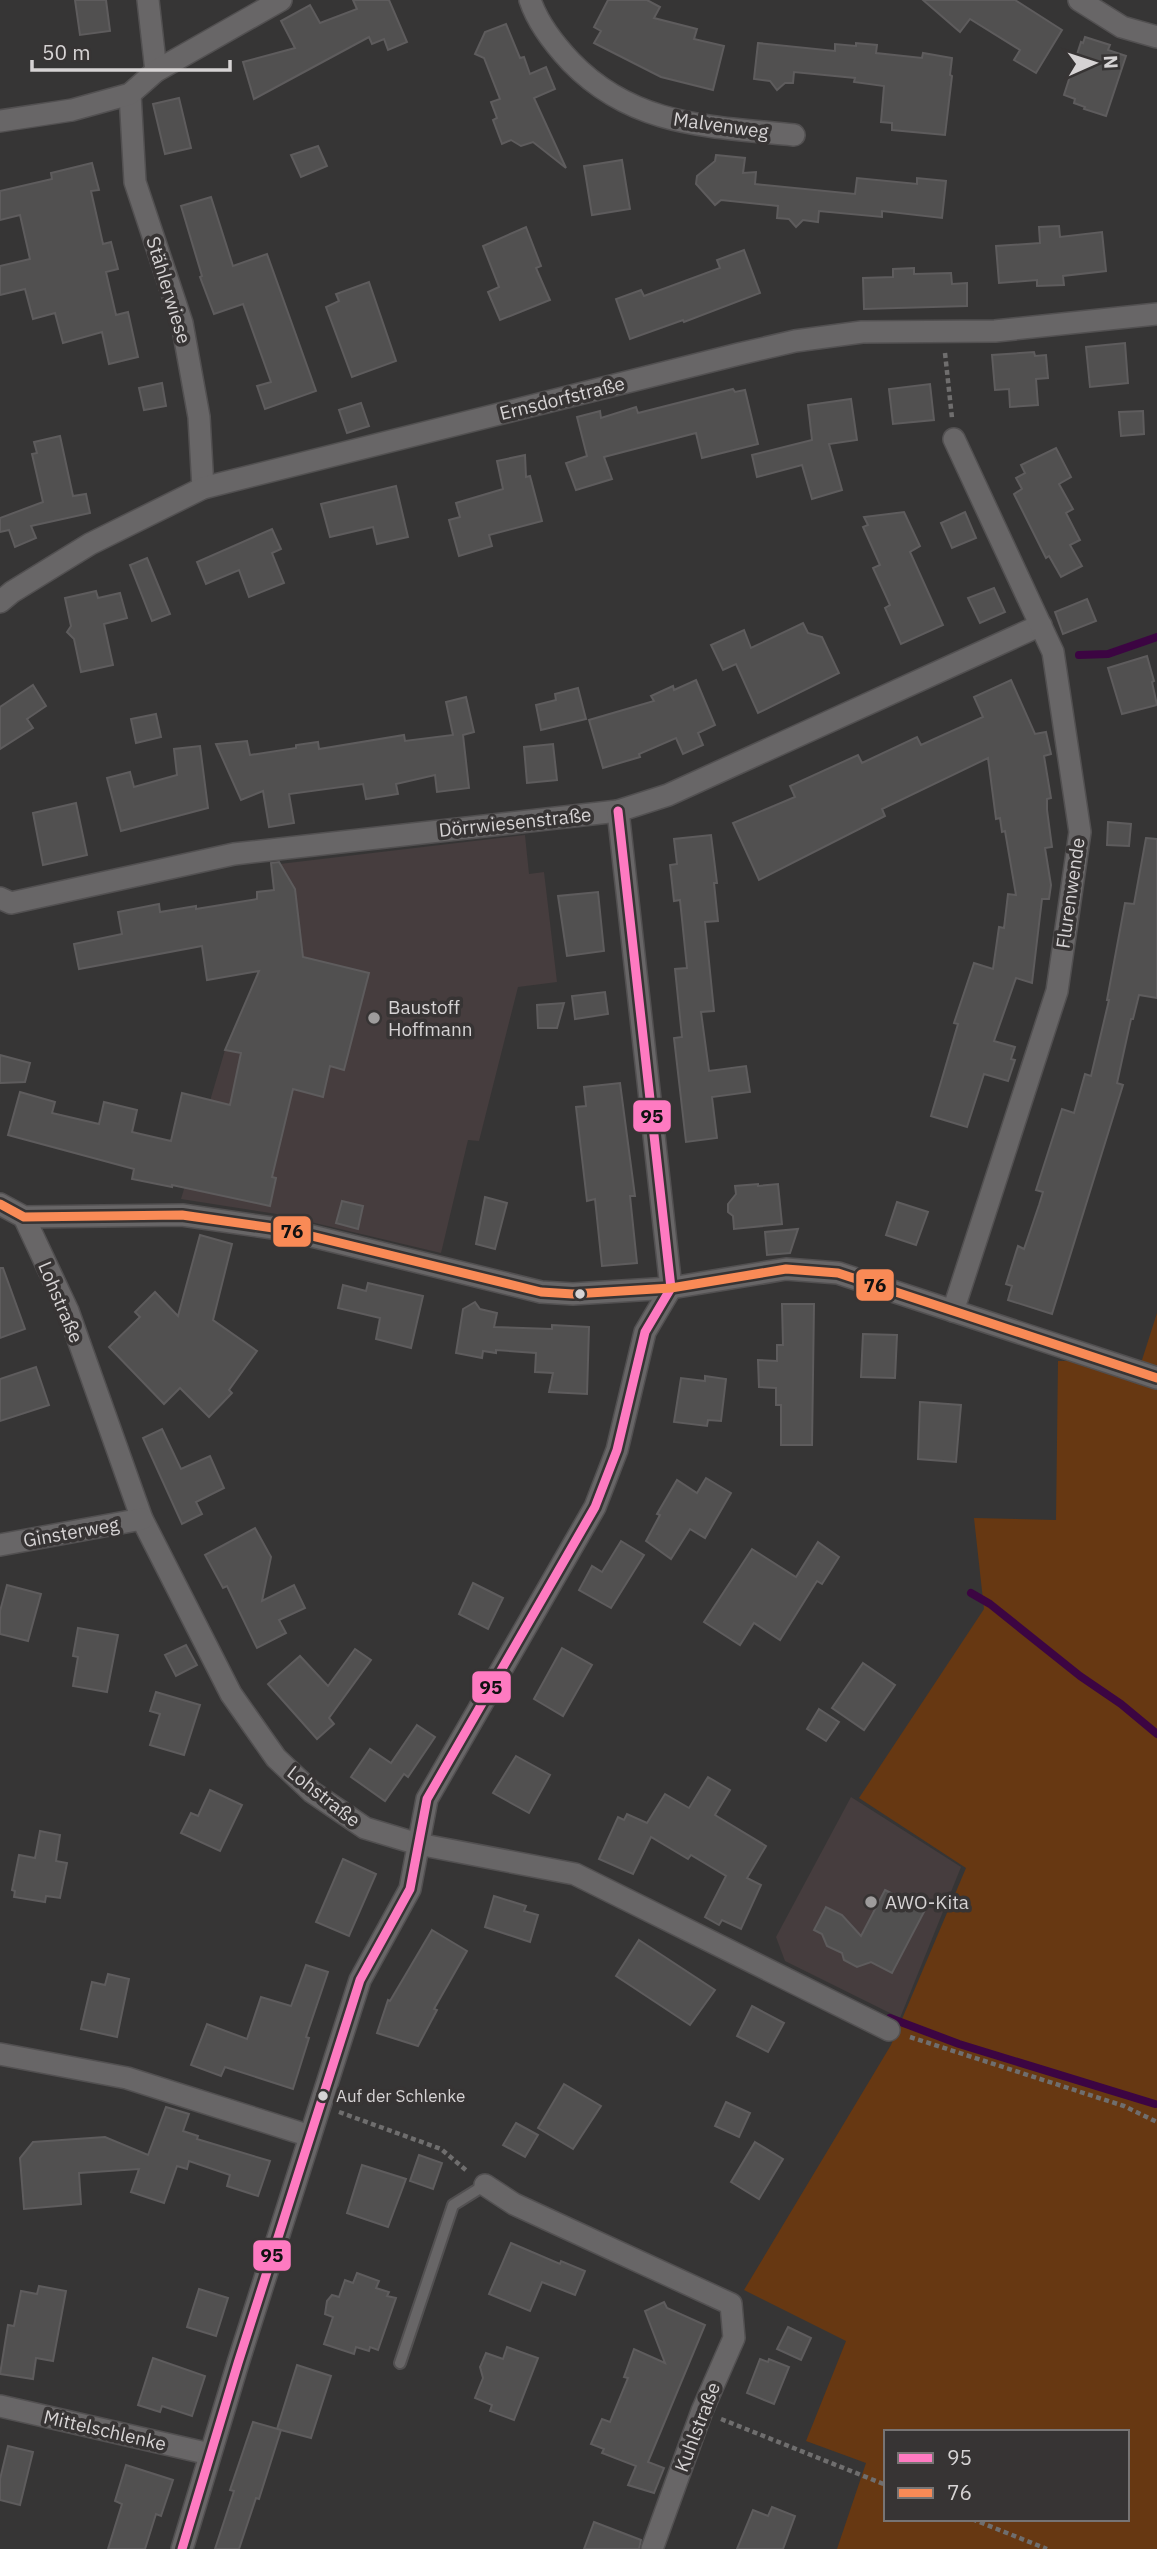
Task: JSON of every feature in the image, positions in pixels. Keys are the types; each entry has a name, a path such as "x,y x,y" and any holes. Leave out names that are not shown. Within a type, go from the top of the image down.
{"street":[{"path":"148,0 156,71"},
{"path":"0,121 72,110 130,94 156,71 281,0"},
{"name":"Malvenweg","path":"530,0 555,46 591,82 640,110 684,123 794,135"},
{"path":"1079,0 1122,27 1157,37"},
{"name":"Stählerwiese","path":"130,94 135,183 182,323 199,417 202,488"},
{"name":"Ernsdorfstraße","path":"0,602 90,544 202,488 795,341 862,332 996,331 1157,314"},
{"name":"Flurenwende","path":"953,1311 1057,991 1080,832 1053,652 954,439"},
{"name":"Dörrwiesenstraße","path":"0,898 11,903 234,854 618,811 668,795 1041,625"},
{"path":"182,2549 360,1980 410,1889 427,1798 595,1507 617,1450 645,1332 671,1288 618,811"},
{"path":"0,1204 24,1217 182,1215 287,1230 541,1292 573,1294 671,1288 786,1269 838,1273 1157,1378"},
{"name":"Lohstraße","path":"24,1217 68,1311 142,1519 231,1694 276,1758 312,1792 365,1828 418,1844 575,1874 889,2029"},
{"name":"Ginsterweg","path":"0,1545 142,1519"},
{"path":"0,2054 127,2078 310,2136"},
{"name":"Kuhlstraße","path":"485,2185 514,2204 731,2304 734,2338 702,2412 652,2549"},
{"name":"Mittelschlenke","path":"0,2406 210,2454"}],"lane":[{"path":"400,2363 453,2204 485,2185"}],"path":[{"path":"942,330 954,439"},
{"path":"889,2029 1125,2106 1157,2122"},
{"path":"319,2105 441,2149 485,2185"},
{"path":"702,2412 884,2484"},
{"path":"977,2521 1047,2549"}],"shaded area":[{"name":"Baustoff Hoffmann","path":"525,835 529,874 544,872 557,982 518,987 479,1141 468,1140 441,1253 277,1214 181,1199 225,1050 278,929 271,865"},
{"path":"1157,1313 1157,2549 837,2549 866,2463 806,2441 846,2341 744,2290 891,2045 966,1868 859,1798 984,1609 974,1518 1056,1520 1058,1361 1142,1360"},
{"name":"AWO-Kita","path":"851,1797 961,1867 900,2018 785,1961 776,1937"}],"building":[{"path":"75,0 106,0 110,31 80,35"},
{"path":"353,0 389,0 407,42 388,50 384,39 372,44 369,37 254,99 243,62 295,48 281,21 310,5 320,23 357,9"},
{"path":"608,0 647,0 660,7 654,18 697,29 694,39 724,46 713,90 661,77 594,43 601,31 594,27"},
{"path":"923,0 1015,0 1062,30 1036,73 1014,60 1020,50 970,19 960,32"},
{"path":"506,24 530,74 546,67 555,89 534,98 566,168 533,142 521,146 511,140 502,144 493,120 497,118 491,102 500,99 484,58 475,54 485,32"},
{"path":"1085,37 1110,45 1108,50 1126,56 1106,116 1084,109 1085,107 1074,103 1075,99 1064,95"},
{"path":"758,43 835,51 835,44 856,46 856,43 877,45 876,53 922,58 923,53 952,58 945,135 892,130 892,123 881,122 884,86 854,82 855,78 794,72 793,83 785,83 777,90 770,81 754,79"},
{"path":"179,98 191,148 165,154 153,104"},
{"path":"318,146 327,166 301,177 291,155"},
{"path":"716,155 745,158 743,173 756,172 755,184 855,194 857,178 917,184 917,178 946,181 942,218 882,211 882,217 819,211 818,222 803,220 796,227 789,219 777,218 778,206 721,200 715,205 696,184 697,176 715,161"},
{"path":"622,160 630,209 592,215 584,166"},
{"path":"92,163 99,190 91,191 103,244 111,242 118,269 106,272 116,315 128,312 138,357 109,364 102,332 63,343 55,313 33,319 25,289 0,295 0,266 30,259 20,215 0,220 0,191 52,179 51,173"},
{"path":"211,197 233,266 267,254 316,391 265,409 257,386 271,382 243,304 214,314 200,277 202,276 181,206"},
{"path":"1059,226 1060,237 1102,232 1106,271 1063,276 1064,285 1037,286 1037,280 999,283 996,246 1040,243 1039,227"},
{"path":"526,227 541,266 536,268 550,300 500,320 488,292 499,287 483,246"},
{"path":"744,250 760,293 630,339 616,299 641,290 644,296 720,268 717,260"},
{"path":"914,268 914,274 951,273 952,284 967,283 967,306 864,309 863,278 893,277 893,269"},
{"path":"369,282 396,361 352,377 326,307 339,301 336,294"},
{"path":"1125,343 1128,383 1090,387 1086,347"},
{"path":"1034,352 1035,356 1046,355 1048,378 1036,379 1038,405 1010,407 1009,389 995,390 992,355"},
{"path":"162,383 166,406 144,410 139,388"},
{"path":"930,384 934,420 893,424 889,389"},
{"path":"733,389 735,392 745,390 758,444 702,458 696,433 604,457 612,479 576,490 566,463 587,456 577,417 600,411 601,418 636,407 638,413"},
{"path":"851,399 857,440 829,444 842,490 812,499 802,465 757,477 752,455 812,440 808,405"},
{"path":"361,403 369,426 347,433 339,410"},
{"path":"1143,411 1144,434 1121,436 1119,412"},
{"path":"60,436 73,496 86,494 90,513 31,526 36,538 15,547 9,530 0,532 0,518 43,502 32,454 37,453 34,442"},
{"path":"1056,448 1071,477 1059,484 1073,509 1066,513 1080,540 1070,545 1082,566 1061,577 1049,556 1046,558 1014,494 1022,489 1016,478 1025,473 1021,465"},
{"path":"525,455 526,477 530,476 542,521 489,535 492,546 459,556 449,520 460,517 456,503 503,489 497,461"},
{"path":"396,486 408,537 377,544 373,527 330,537 321,504"},
{"path":"904,512 920,546 910,552 943,625 901,644 885,608 890,605 873,568 880,565 863,527 868,525 864,517"},
{"path":"965,512 976,538 952,548 941,523"},
{"path":"272,529 281,549 272,553 284,583 249,597 239,570 206,584 197,562"},
{"path":"147,558 170,614 152,621 130,565"},
{"path":"994,588 1005,612 980,623 968,598"},
{"path":"96,591 98,598 120,593 127,618 104,624 113,665 81,672 74,639 67,632 71,626 65,598"},
{"path":"1087,599 1096,621 1063,634 1055,612"},
{"path":"803,623 808,633 822,637 839,673 758,713 736,664 723,670 711,645 744,630 751,648"},
{"path":"1147,656 1157,705 1122,714 1108,668"},
{"path":"696,680 715,725 698,733 703,745 683,754 676,738 639,754 640,757 603,768 589,720 654,701 651,696"},
{"path":"1011,680 1035,734 1046,732 1051,754 1044,756 1051,798 1047,799 1047,810 1052,847 1045,848 1051,885 1049,899 1042,899 1032,983 1016,978 994,1041 1015,1047 1011,1059 1015,1060 1008,1081 984,1074 967,1127 931,1116 958,1024 954,1023 974,963 993,969 999,927 1004,928 1008,894 1016,895 1005,831 1002,832 1000,818 996,819 988,758 882,809 885,816 759,880 733,823 795,797 790,786 858,755 862,763 917,737 921,745 983,717 974,697"},
{"path":"33,685 46,706 27,719 33,728 0,749 0,707"},
{"path":"578,688 586,719 541,730 536,705 556,700 555,694"},
{"path":"466,697 474,732 463,735 469,788 437,792 435,775 396,784 398,794 366,799 363,784 289,794 294,823 269,827 263,791 241,800 216,744 247,741 250,755 318,742 319,749 404,735 405,741 453,735 446,702"},
{"path":"156,714 161,737 136,743 131,719"},
{"path":"553,744 557,780 527,783 524,747"},
{"path":"200,746 208,808 121,831 107,778 130,772 134,787 177,775 174,749"},
{"path":"76,803 87,855 43,865 33,813"},
{"path":"1108,822 1131,824 1129,846 1107,845"},
{"path":"711,835 718,921 705,922 714,1011 701,1012 709,1071 746,1066 750,1092 712,1097 717,1138 686,1142 674,1038 682,1037 675,969 687,968 680,900 674,901 670,865 677,864 674,839"},
{"path":"1146,838 1157,839 1157,998 1139,995 1131,1019 1117,1083 1123,1085 1052,1314 1008,1300 1012,1286 1006,1284 1018,1246 1024,1249 1039,1205 1043,1192 1036,1190 1062,1109 1074,1113 1085,1074 1091,1076 1109,1000 1125,903 1134,904"},
{"path":"279,862 295,889 303,957 369,973 344,1070 330,1066 323,1097 293,1089 272,1177 276,1178 270,1206 132,1179 134,1169 8,1135 20,1092 55,1102 52,1113 99,1124 104,1102 137,1110 132,1132 171,1141 182,1093 230,1105 241,1053 225,1050 259,971 207,980 202,946 79,969 74,944 122,934 118,912 159,904 160,912 196,906 196,909 257,899 257,892 274,890 271,863"},
{"path":"598,892 604,951 567,956 558,896"},
{"path":"605,992 608,1014 575,1019 572,996"},
{"path":"564,1003 557,1028 538,1028 537,1005"},
{"path":"0,1055 30,1063 25,1082 0,1083"},
{"path":"620,1083 635,1196 630,1196 637,1263 602,1266 595,1199 587,1201 576,1107 586,1106 584,1087"},
{"path":"778,1184 782,1224 734,1229 728,1204 736,1194 735,1186"},
{"path":"485,1197 507,1203 495,1249 476,1244"},
{"path":"342,1201 363,1206 358,1229 336,1223"},
{"path":"897,1202 928,1212 916,1245 886,1235"},
{"path":"798,1229 790,1253 767,1255 765,1232"},
{"path":"200,1235 232,1244 213,1320 257,1351 229,1390 232,1393 209,1417 180,1388 164,1404 109,1347 140,1317 135,1312 155,1292 178,1316"},
{"path":"0,1268 3,1268 25,1329 0,1338"},
{"path":"368,1283 423,1296 411,1348 376,1339 380,1318 338,1308 343,1285 366,1291"},
{"path":"475,1302 480,1309 497,1313 494,1327 589,1327 587,1394 549,1392 553,1373 535,1372 536,1353 483,1351 482,1358 456,1353 463,1309"},
{"path":"782,1304 814,1304 812,1445 781,1445 781,1405 776,1405 776,1388 759,1387 758,1360 777,1361 777,1345 783,1345"},
{"path":"863,1334 897,1335 895,1378 861,1377"},
{"path":"36,1367 49,1405 0,1421 0,1379"},
{"path":"705,1376 726,1379 721,1421 708,1420 707,1426 674,1422 681,1378 705,1381"},
{"path":"920,1402 961,1405 956,1462 918,1459"},
{"path":"162,1429 181,1469 210,1456 224,1488 196,1502 202,1514 182,1524 143,1438"},
{"path":"706,1478 731,1493 705,1538 690,1529 671,1559 646,1541 660,1515 657,1514 677,1480 697,1493"},
{"path":"255,1528 271,1557 262,1601 294,1585 305,1608 279,1620 286,1633 257,1648 227,1586 223,1588 205,1555"},
{"path":"621,1541 644,1555 611,1608 579,1590 592,1566 602,1572"},
{"path":"818,1542 839,1557 822,1584 817,1581 780,1640 754,1623 740,1645 704,1622 752,1549 796,1577"},
{"path":"473,1583 503,1598 488,1629 459,1614"},
{"path":"7,1585 41,1594 28,1641 0,1634 0,1611"},
{"path":"78,1628 118,1635 107,1692 73,1686 78,1657 73,1656"},
{"path":"186,1645 197,1665 176,1676 165,1655"},
{"path":"562,1648 592,1665 563,1716 534,1699"},
{"path":"355,1649 371,1660 329,1718 334,1724 317,1739 268,1684 300,1656 328,1686"},
{"path":"863,1663 895,1685 864,1730 832,1708"},
{"path":"156,1692 200,1705 184,1755 150,1745 160,1714 150,1711"},
{"path":"819,1709 839,1722 826,1741 807,1729"},
{"path":"417,1725 435,1737 408,1777 404,1774 385,1801 351,1777 370,1749 391,1763"},
{"path":"516,1756 550,1775 529,1813 493,1793"},
{"path":"708,1777 730,1790 715,1815 766,1846 747,1878 761,1885 741,1929 722,1920 719,1925 705,1917 726,1876 691,1855 688,1859 651,1837 633,1874 599,1859 618,1817 624,1820 627,1814 647,1823 665,1794 689,1808"},
{"path":"210,1790 242,1805 220,1851 181,1833 191,1813 198,1816"},
{"path":"40,1831 60,1835 56,1861 67,1863 60,1898 46,1896 45,1902 14,1897 15,1891 12,1890 19,1855 35,1858"},
{"path":"343,1859 376,1874 349,1936 316,1922"},
{"path":"885,1890 925,1910 892,1973 871,1962 857,1967 844,1960 842,1953 827,1946 822,1934 814,1930 826,1907 842,1915 861,1936"},
{"path":"494,1896 526,1906 524,1911 538,1915 530,1942 485,1927"},
{"path":"432,1930 467,1951 434,2009 437,2010 418,2046 377,2033 388,2000 390,2001"},
{"path":"639,1940 715,1990 690,2025 616,1976"},
{"path":"306,1965 328,1972 306,2037 309,2038 293,2089 225,2067 221,2076 191,2065 207,2024 247,2039 261,1997 291,2006"},
{"path":"108,1974 129,1979 117,2037 81,2029 92,1982 105,1985"},
{"path":"752,2006 784,2023 768,2052 737,2036"},
{"path":"564,2084 601,2106 573,2149 538,2128"},
{"path":"726,2102 750,2113 739,2137 715,2126"},
{"path":"166,2107 189,2114 183,2131 198,2136 197,2139 270,2161 258,2196 227,2186 230,2175 189,2161 187,2169 177,2166 164,2203 131,2192 139,2169 79,2173 81,2204 24,2209 20,2158 33,2142 105,2137 148,2155"},
{"path":"516,2123 538,2135 525,2157 503,2145"},
{"path":"755,2142 783,2159 759,2199 731,2182"},
{"path":"419,2155 442,2163 433,2189 410,2181"},
{"path":"362,2165 406,2179 388,2227 347,2213"},
{"path":"511,2243 560,2264 561,2261 585,2271 575,2295 542,2282 530,2311 489,2294"},
{"path":"357,2273 379,2281 376,2288 389,2292 387,2296 396,2298 378,2350 370,2347 369,2351 356,2347 354,2354 324,2344 333,2317 325,2314 327,2301 332,2295 339,2297 345,2280 353,2283"},
{"path":"39,2286 66,2291 53,2361 36,2358 33,2379 0,2374 8,2325 14,2326 21,2291 37,2294"},
{"path":"199,2289 228,2298 216,2336 187,2327"},
{"path":"664,2302 667,2308 705,2325 648,2462 664,2468 654,2493 628,2485 636,2466 602,2453 604,2449 591,2444 602,2419 610,2422 628,2378 624,2377 634,2349 665,2363 645,2311"},
{"path":"788,2327 811,2338 801,2360 777,2349"},
{"path":"507,2347 538,2358 514,2420 490,2411 492,2405 475,2398 483,2378 480,2367 486,2353 503,2359"},
{"path":"153,2358 205,2376 192,2416 162,2406 160,2412 138,2405"},
{"path":"760,2359 768,2362 769,2359 789,2367 774,2404 747,2393"},
{"path":"297,2365 331,2376 311,2438 277,2429"},
{"path":"253,2422 281,2430 259,2499 256,2498 239,2549 215,2549 234,2491 230,2490"},
{"path":"8,2446 33,2452 20,2505 0,2500 0,2479"},
{"path":"126,2465 173,2480 161,2516 156,2514 145,2549 108,2549 122,2504 115,2501"},
{"path":"772,2507 795,2516 783,2549 737,2549 753,2510 768,2516"},
{"path":"594,2522 641,2540 639,2549 584,2549"}],"waterway":[{"path":"1079,655 1108,654 1157,637"},
{"path":"971,1593 990,1604 1157,1734"},
{"path":"890,2018 959,2044 1155,2104"}],"transit line":[{"name":"95","path":"182,2549 360,1980 410,1889 427,1799 595,1507 617,1450 645,1332 671,1288 618,811"},
{"name":"76","path":"0,1204 24,1217 182,1215 287,1230 541,1292 573,1294 671,1288 786,1269 838,1273 1157,1378"}],"place":[{"name":"Baustoff Hoffmann","path":"374,1018"},
{"name":"AWO-Kita","path":"871,1902"},
{"name":"Auf der Schlenke","path":"323,2096"}]}
